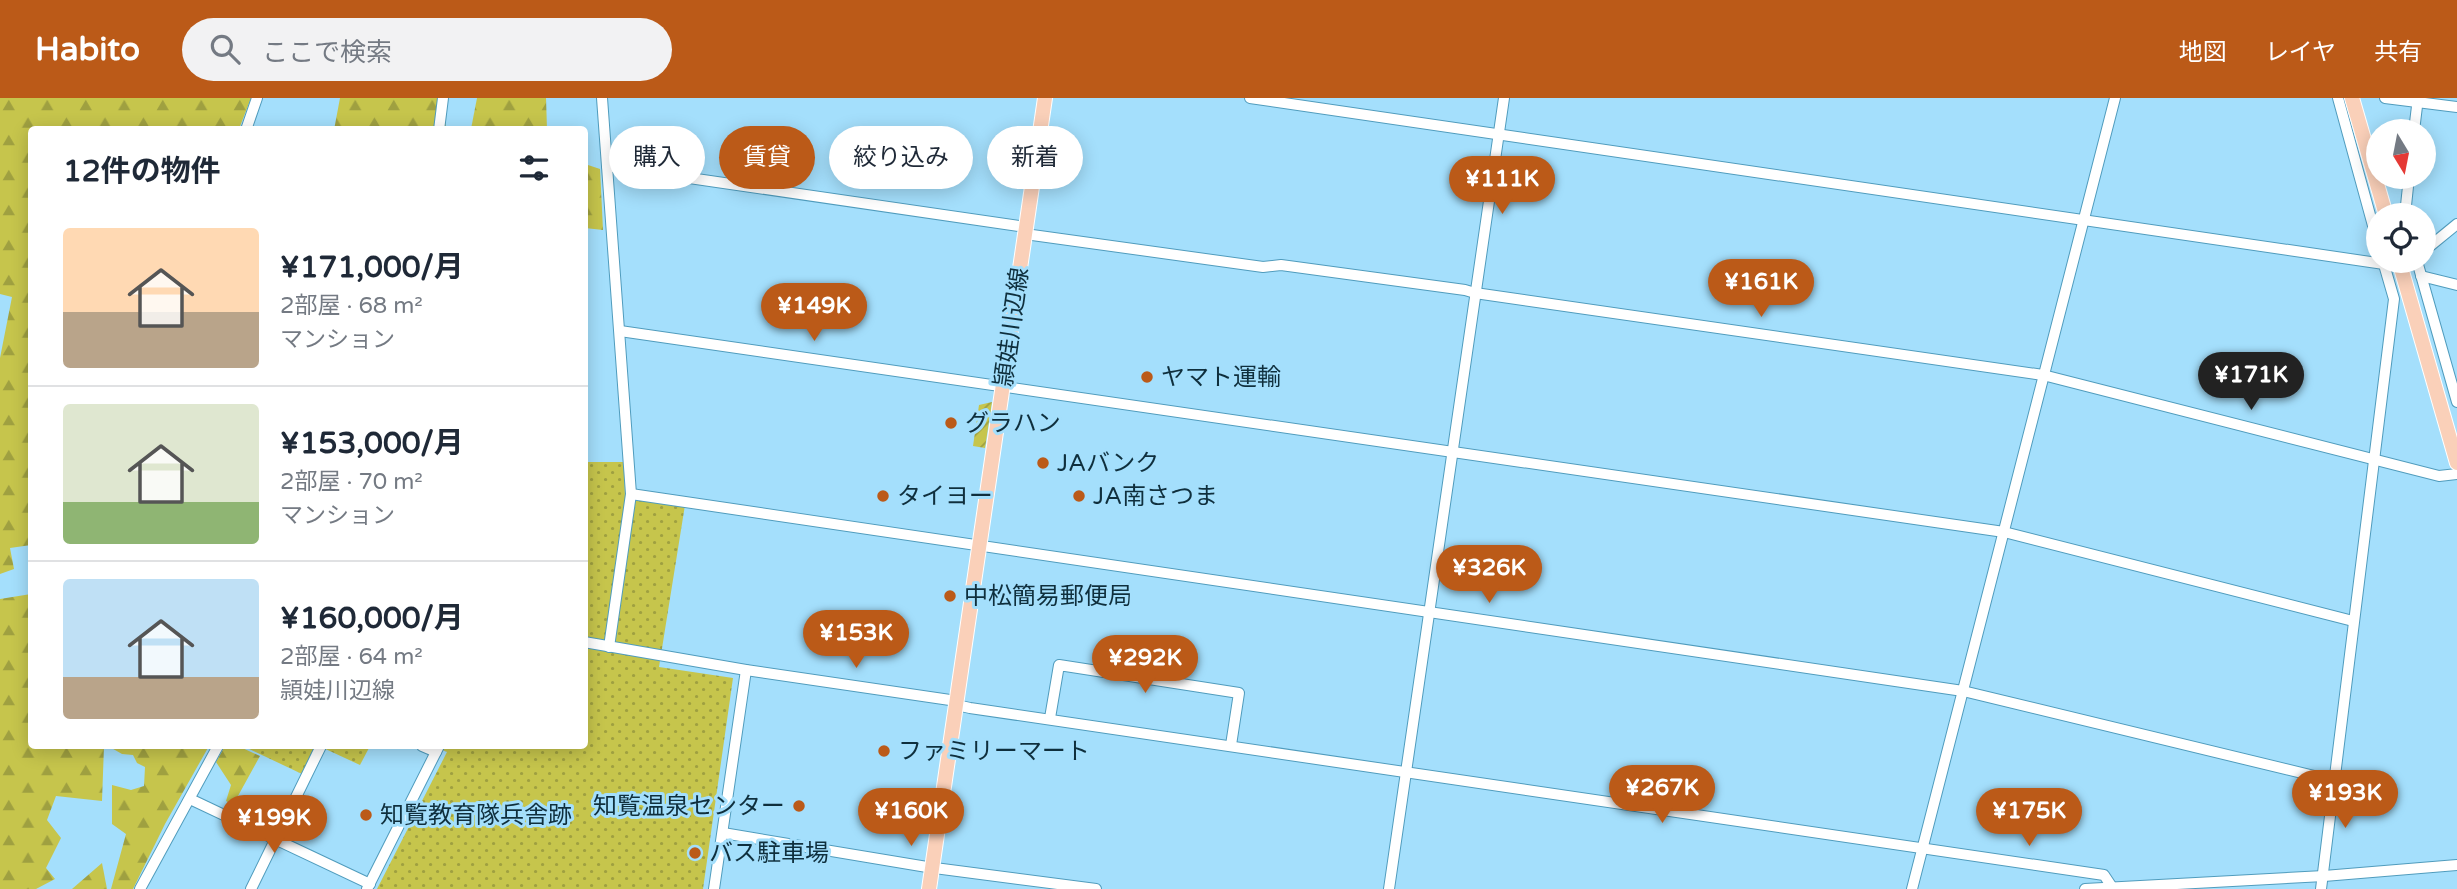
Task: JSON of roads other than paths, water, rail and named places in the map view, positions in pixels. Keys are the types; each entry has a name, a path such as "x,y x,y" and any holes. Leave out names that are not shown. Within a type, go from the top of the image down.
{"main road":[{"name":"頴娃川辺線","path":"929,889 1045,98"},
{"path":"2352,98 2383,203"},
{"path":"2402,273 2457,463"}],"street":[{"path":"247,126 257,98"},
{"path":"440,126 443,98"},
{"path":"602,98 631,494 609,647"},
{"path":"1250,98 2366,260"},
{"path":"1389,889 1504,98"},
{"path":"1912,889 2115,98"},
{"path":"2338,98 2367,203"},
{"path":"2385,98 2418,100 2457,107"},
{"path":"2416,119 2418,100"},
{"path":"607,166 1263,267 1282,265 1465,290 2043,375 2439,476 2457,474"},
{"path":"2436,241 2457,224"},
{"path":"2321,889 2394,299 2386,273"},
{"path":"2420,273 2457,402"},
{"path":"2421,276 2457,285"},
{"path":"620,331 2004,532 2353,621"},
{"path":"631,494 1963,691 2335,781"},
{"path":"588,643 942,699 972,708 2105,875 2112,887"},
{"path":"1050,718 1059,665 1239,693 1230,745"},
{"path":"714,889 746,670"},
{"path":"139,889 216,749"},
{"path":"250,889 320,749"},
{"path":"190,799 275,838 369,887 438,749"},
{"path":"723,833 933,867 1096,889"},
{"path":"2085,889 2324,876 2457,865"}],"place":[{"name":"ヤマト運輸","path":"1147,377"},
{"name":"グラハン","path":"951,423"},
{"name":"JAバンク","path":"1043,463"},
{"name":"タイヨー","path":"883,496"},
{"name":"JA南さつま","path":"1079,496"},
{"name":"中松簡易郵便局","path":"950,596"},
{"name":"ファミリーマート","path":"884,751"},
{"name":"知覧温泉センター","path":"799,806"},
{"name":"知覧教育隊兵舎跡","path":"366,815"},
{"name":"バス駐車場","path":"695,853"}]}
